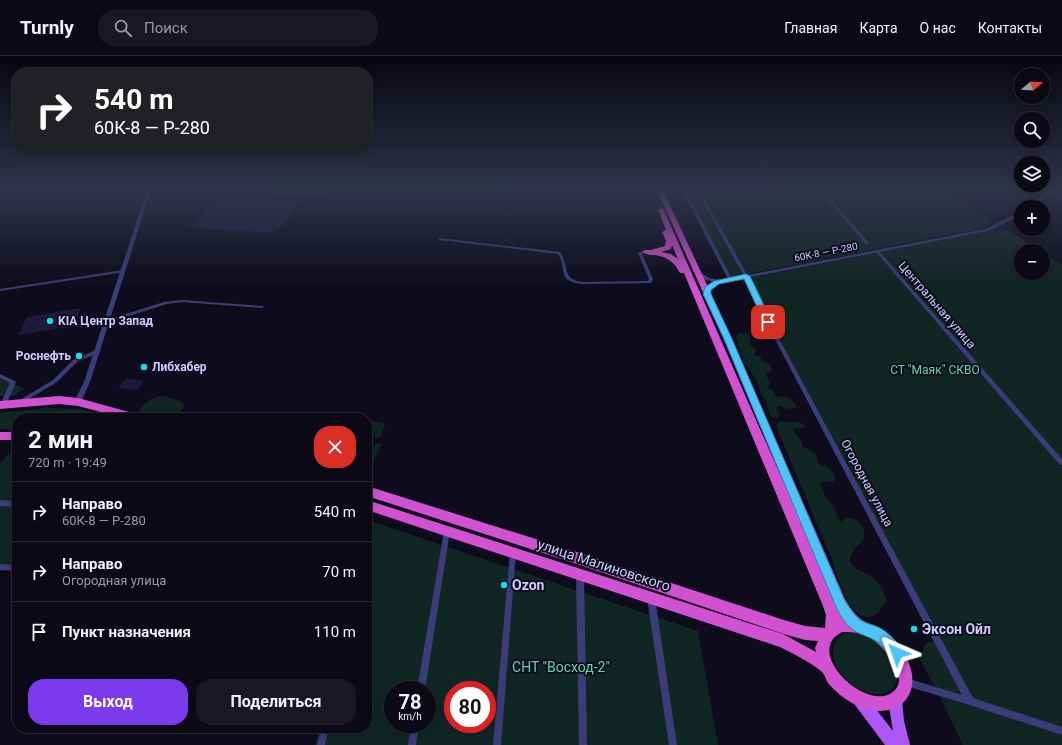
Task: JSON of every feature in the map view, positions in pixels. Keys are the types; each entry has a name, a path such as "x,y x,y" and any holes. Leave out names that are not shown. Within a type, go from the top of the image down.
{"highway":[{"path":"647,252 662,250 668,247 670,244 663,223 669,222"},
{"path":"670,222 707,294 722,339 830,606 833,615 829,632 822,648 826,667 834,680 843,689 859,699 873,703 885,703 895,700 902,693 906,682 904,668 897,653 887,641 877,633 857,625 840,625 829,632"},
{"path":"670,222 696,290 722,339 840,603 846,614 857,625"},
{"path":"647,252 674,258 680,265 688,285 696,290"},
{"path":"1,406 59,400 78,402 117,413"},
{"path":"1,406 29,402"},
{"path":"0,435 12,436"},
{"name":"улица Малиновского","path":"372,494 570,556 784,627 804,633 829,632"},
{"name":"улица Малиновского","path":"372,507 783,641 804,652 826,667"}],"main road":[{"path":"859,699 883,729 893,745"},
{"path":"895,700 903,745"}],"street":[{"path":"78,402 98,351 139,222"},
{"path":"699,222 727,280"},
{"name":"Огородная улица","path":"716,222 746,276 768,322 955,670 970,701"},
{"path":"849,222 867,243"},
{"name":"60К-8 — Р-280","path":"707,294 710,286 727,280 990,229 1002,222"},
{"path":"440,239 559,253 562,258 565,275 567,278 576,283 649,282 651,279 650,275 640,253 647,252"},
{"name":"Центральная улица","path":"877,251 1062,463"},
{"path":"0,290 123,271"},
{"name":"60К-8 — Р-280","path":"697,272 707,279 727,280"},
{"path":"106,322 166,303 182,300 262,307"},
{"path":"19,403 55,382 75,361 98,351"},
{"path":"0,376 13,382 1,406"},
{"path":"0,503 12,504"},
{"path":"422,681 447,531"},
{"path":"497,745 513,552"},
{"path":"0,567 12,568"},
{"path":"580,574 583,745"},
{"path":"651,598 673,745"},
{"path":"906,682 1062,731"},
{"path":"321,745 324,733"},
{"path":"412,745 414,733"}],"green space":[{"path":"699,222 994,222 988,226 989,227 728,278"},
{"path":"1004,228 1014,234 1014,236 1029,244 1015,244 994,230"},
{"name":"СТ \"Маяк\" СКВО","path":"993,230 1014,244 1014,280 1050,280 1050,266 1062,274 1062,729 937,690 919,658 926,643 938,641 744,279"},
{"path":"1050,257 1062,265 1062,274 1050,266"},
{"path":"738,333 748,334 751,339 749,344 756,349 754,355 760,356 762,361 771,366 772,370 766,375 770,383 768,388 773,391 776,396 790,398 796,405 796,408 789,409 778,405 776,409 780,415 779,417 776,418 770,416 766,401 761,395 755,378 745,363 736,337"},
{"path":"0,379 24,388 14,396 0,396"},
{"path":"164,396 182,402 184,405 183,409 178,413 139,412 143,405 156,397"},
{"path":"46,408 82,409 95,413 12,413 12,430 0,429 0,413"},
{"path":"372,421 383,423 385,425 380,438 372,437"},
{"path":"782,421 798,422 805,426 803,428 792,429 802,442 802,446 816,454 818,464 829,468 835,479 833,482 825,481 820,484 825,496 833,506 841,522 846,518 854,519 860,524 864,531 864,539 852,553 850,562 853,566 876,580 884,592 887,602 880,608 879,612 872,616 861,616 855,611 845,596 837,577 833,562 776,426"},
{"path":"377,443 382,444 372,463 372,445 374,446"},
{"path":"9,453 12,453 12,569 0,568 0,464"},
{"name":"СНТ \"Восход-2\"","path":"372,522 698,631 718,745 315,745 319,733 372,733"},
{"path":"849,632 870,636 883,646 894,660 898,676 896,684 890,690 878,694 866,692 853,685 842,675 835,663 833,651 837,640"},
{"path":"938,692 1062,732 1062,745 963,745"}],"building":[{"path":"195,222 285,222 276,233 189,228"},
{"name":"KIA Центр Запад","path":"81,308 74,326 18,335 27,317"},
{"name":"Либхабер","path":"126,379 144,381 137,390 118,388"}],"place":[{"name":"KIA Центр Запад","path":"50,321"},
{"name":"Роснефть","path":"79,356"},
{"name":"Либхабер","path":"144,367"},
{"name":"Ozon","path":"504,585"},
{"name":"Эксон Ойл","path":"914,629"}],"route":[{"path":"768,322 746,276 717,283 710,286 708,289 707,294 728,339 840,603 846,614 857,625 877,633 887,641 897,653"}]}
